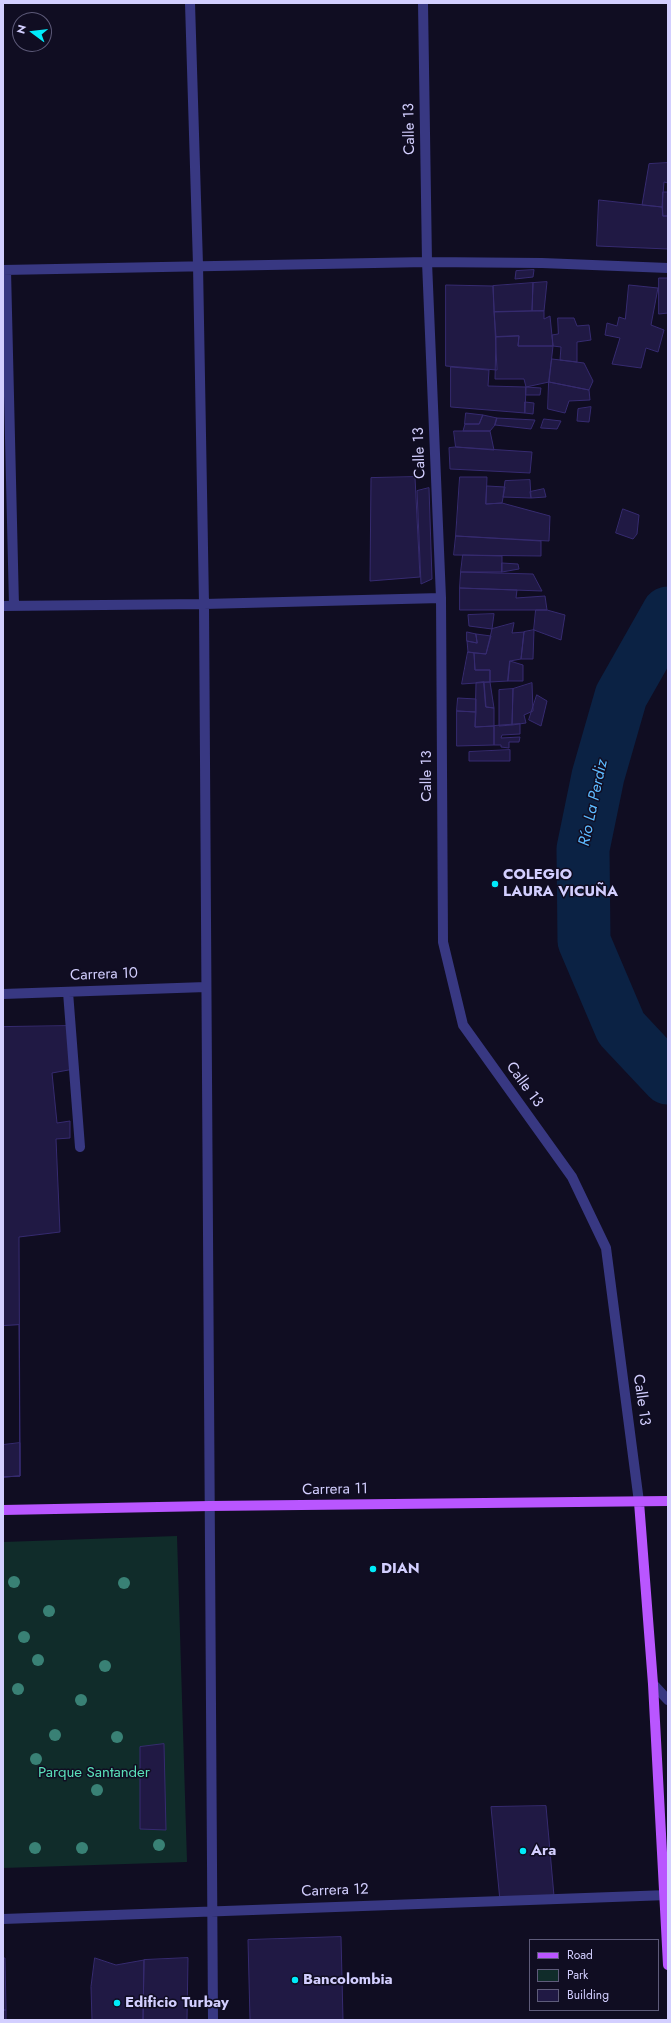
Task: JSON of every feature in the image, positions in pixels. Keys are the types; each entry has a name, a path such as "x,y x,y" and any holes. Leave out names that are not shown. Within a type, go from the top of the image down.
{"main road":[{"path":"639,1502 653,1684 666,1895 668,1965"},
{"name":"Carrera 11","path":"3,1510 210,1506 668,1502"}],"street":[{"path":"190,3 198,265 204,604 213,2020"},
{"name":"Calle 13","path":"423,3 427,262 441,598 443,942 463,1025 572,1177 606,1248 639,1502"},
{"path":"14,606 4,270 198,265 427,262 542,263 668,268"},
{"path":"3,606 204,604 441,598"},
{"name":"Carrera 10","path":"3,994 206,987"},
{"path":"68,992 80,1147"},
{"path":"653,1684 668,1700"},
{"name":"Carrera 12","path":"3,1919 213,1910 666,1895"}],"green space":[{"name":"Parque Santander","path":"177,1536 187,1862 3,1868 3,1542"}],"building":[{"path":"668,163 668,183 664,182 662,207 642,205 649,164"},
{"path":"663,192 668,192 668,216 663,216"},
{"path":"599,200 662,207 663,216 668,216 668,249 597,246"},
{"path":"534,270 533,277 515,279 516,271"},
{"path":"659,278 668,278 668,313 659,314"},
{"path":"547,282 544,311 532,311 533,283"},
{"path":"533,283 532,311 494,312 493,286"},
{"path":"446,285 493,286 497,370 446,366"},
{"path":"629,285 658,288 651,325 664,330 658,352 646,348 641,368 612,364 620,338 605,335 607,323 617,326 619,317 625,319"},
{"path":"544,311 544,319 550,316 553,346 518,346 519,336 496,337 494,312"},
{"path":"558,318 574,318 577,326 589,325 591,340 577,342 577,362 560,360 561,347 553,346 552,335 558,334"},
{"path":"519,336 518,346 553,346 549,382 526,387 524,379 495,379 496,337"},
{"path":"552,359 584,363 593,381 589,390 549,382"},
{"path":"451,367 489,370 488,386 526,387 525,413 451,407"},
{"path":"549,382 589,390 590,400 569,401 565,413 548,409"},
{"path":"526,387 541,388 540,395 526,395"},
{"path":"525,402 534,403 533,414 525,413"},
{"path":"591,407 589,422 577,421 578,409"},
{"path":"466,413 483,415 479,424 465,424"},
{"path":"483,415 497,418 495,425 490,431 463,431 465,424 479,424"},
{"path":"497,418 535,420 531,429 495,425"},
{"path":"544,419 561,421 557,429 541,428"},
{"path":"454,431 490,431 494,450 456,447"},
{"path":"456,447 532,452 530,473 450,469 449,448"},
{"path":"415,477 420,577 370,581 371,478"},
{"path":"460,477 487,477 486,504 502,503 550,516 549,541 456,536"},
{"path":"530,480 531,498 503,497 505,481"},
{"path":"487,486 505,487 502,503 486,504"},
{"path":"429,488 432,579 421,584 417,491"},
{"path":"544,489 546,497 531,498 530,492"},
{"path":"623,509 639,515 637,534 633,539 616,533"},
{"path":"456,536 541,541 541,556 454,555"},
{"path":"463,555 502,556 502,572 461,572"},
{"path":"502,563 518,564 519,569 502,572"},
{"path":"461,572 533,574 542,591 460,588"},
{"path":"460,588 517,590 516,598 545,596 547,610 460,610"},
{"path":"536,610 547,610 565,615 561,640 534,630"},
{"path":"494,614 492,629 469,626 468,615"},
{"path":"514,623 512,633 524,632 521,659 510,661 508,681 490,682 490,670 475,670 474,653 486,654 492,629"},
{"path":"534,630 533,659 521,659 524,632"},
{"path":"467,632 476,634 477,643 467,641"},
{"path":"476,634 491,636 486,654 468,652 467,641 477,643"},
{"path":"468,652 474,653 475,670 490,670 490,682 462,684"},
{"path":"510,661 523,665 523,681 508,681"},
{"path":"484,682 486,707 494,708 494,726 475,727 476,683"},
{"path":"484,682 490,682 494,708 486,707"},
{"path":"532,683 533,711 524,715 526,723 512,725 513,689"},
{"path":"513,689 512,725 499,726 499,690"},
{"path":"537,695 547,701 541,726 529,720"},
{"path":"458,698 476,699 476,712 457,711"},
{"path":"457,711 476,712 475,727 494,726 494,745 457,746"},
{"path":"520,724 520,734 502,735 501,738 520,737 519,742 509,742 509,748 501,747 501,745 494,745 494,726"},
{"path":"510,750 510,761 469,761 469,752"},
{"path":"70,1026 74,1069 52,1073 57,1123 70,1121 70,1138 56,1139 60,1232 19,1237 20,1476 3,1477 3,1027"},
{"path":"19,1325 20,1476 3,1477 3,1326"},
{"path":"20,1443 20,1476 3,1477 3,1445"},
{"path":"164,1744 166,1830 140,1829 140,1747"},
{"name":"Ara","path":"546,1806 554,1896 500,1901 491,1807"},
{"name":"Bancolombia","path":"341,1937 343,2020 250,2020 248,1940"},
{"path":"3,1958 5,1958 6,2010 3,2010"},
{"name":"Edificio Turbay","path":"95,1958 116,1965 144,1960 143,2020 92,2020 91,1987"},
{"name":"Edificio Turbay","path":"188,1958 187,2020 143,2020 144,1960"},
{"path":"3,2010 6,2010 6,2020 3,2020"}],"waterway":[{"name":"Río La Perdiz","path":"668,613 621,696 598,776 583,849 584,941 621,1028 668,1078"}],"place":[{"name":"COLEGIO LAURA VICUÑA","path":"495,884"},
{"name":"DIAN","path":"373,1569"},
{"name":"Ara","path":"523,1851"},
{"name":"Bancolombia","path":"295,1980"},
{"name":"Edificio Turbay","path":"117,2003"}]}
